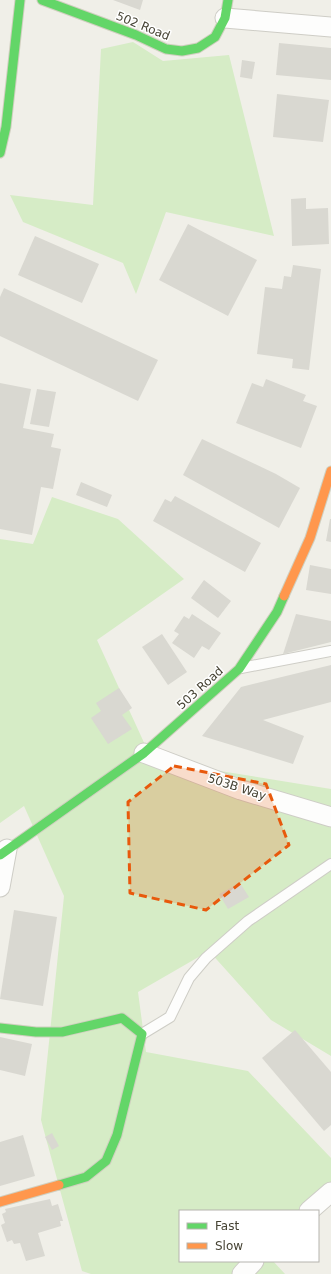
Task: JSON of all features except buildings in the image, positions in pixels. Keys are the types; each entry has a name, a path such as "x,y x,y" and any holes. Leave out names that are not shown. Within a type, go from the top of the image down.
{"street":[{"path":"0,153 6,127 20,0"},
{"name":"502 Road","path":"42,0 136,35 166,49 182,51 198,48 215,37 226,9"},
{"path":"226,9 331,27"},
{"name":"503 Road","path":"4,852 144,754 239,669 277,612 310,538 331,470"},
{"name":"503B Way","path":"144,754 241,790 331,817"},
{"path":"0,887 4,852"},
{"path":"0,1028 54,1033 73,1031 107,1019 122,1018 142,1034 117,1135 106,1161 86,1177 0,1202"},
{"path":"310,1210 331,1192"},
{"path":"242,1274 253,1262"}],"lane":[{"path":"239,669 331,651"},
{"path":"142,1034 170,1017 189,978 206,958 248,921 331,864"}],"highlighted area":[{"path":"174,766 266,784 289,845 206,910 130,893 128,802"}],"green space":[{"path":"133,42 163,61 229,55 274,236 166,212 136,294 123,263 23,222 10,195 93,205 101,49"},
{"path":"52,497 118,519 184,579 97,640 152,760 331,789 331,1056 271,1020 209,951 138,992 146,1052 248,1071 331,1158 331,1199 317,1210 179,1210 179,1262 274,1262 285,1274 91,1274 82,1271 41,1120 64,896 24,806 0,823 0,539 33,544"}],"traffic: fast":[{"path":"0,153 6,127 20,0"},
{"path":"42,0 136,35 166,49 182,51 198,48 215,37 225,18 228,0"},
{"path":"0,855 144,753 239,669 277,612 284,596"},
{"path":"0,1028 36,1032 62,1032 122,1018 142,1034 117,1135 106,1161 86,1177 59,1185"}],"traffic: slow":[{"path":"284,596 310,538 331,471"},
{"path":"0,1202 59,1185"}]}
